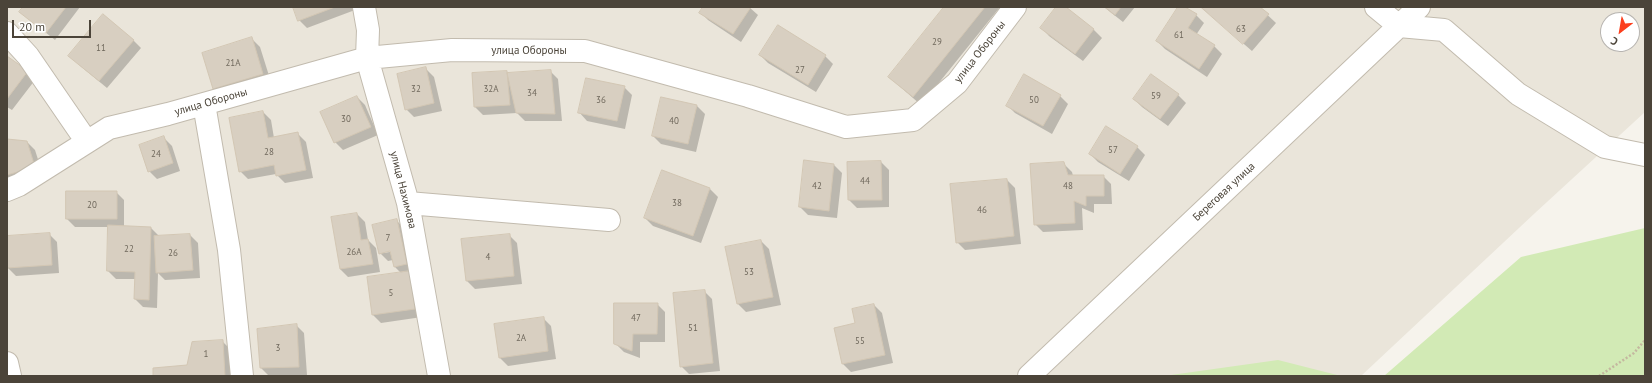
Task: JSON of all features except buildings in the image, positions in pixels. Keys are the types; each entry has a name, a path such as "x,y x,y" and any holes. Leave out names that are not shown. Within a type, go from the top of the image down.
{"street":[{"name":"улица Нахимова","path":"364,7 368,30 367,58 408,203 433,375"},
{"name":"улица Обороны","path":"7,190 19,185 109,128 168,114 367,58 452,50 584,51 748,96 846,127 913,120 957,83 1015,7"},
{"path":"1376,7 1400,26 1444,30 1518,94 1605,147 1645,154"},
{"name":"Береговая улица","path":"1029,376 1419,7"},
{"path":"7,33 28,56 87,142"},
{"path":"204,104 229,250 242,376"},
{"path":"408,203 609,220"},
{"path":"7,363 10,376"}],"path":[{"path":"1599,376 1634,353 1645,340"}],"shaded area":[{"path":"7,7 1645,7 1645,112 1361,376 7,376"}],"green space":[{"path":"1645,228 1645,376 1384,376 1521,257"},
{"path":"1278,360 1341,376 1164,376"}]}
